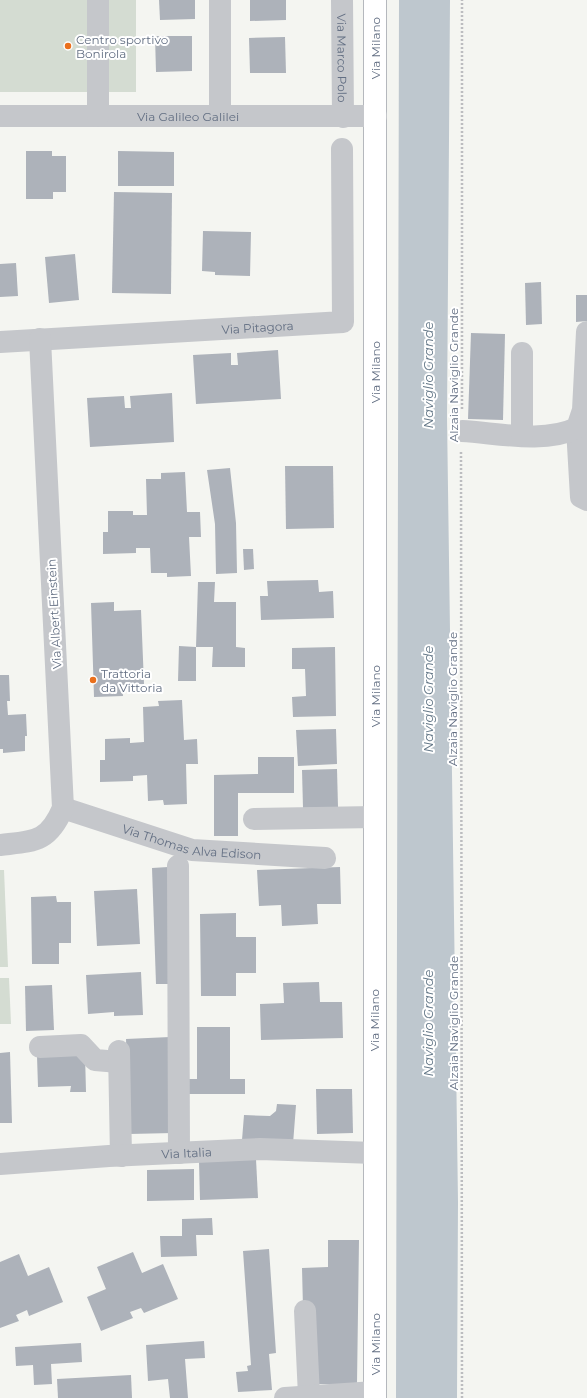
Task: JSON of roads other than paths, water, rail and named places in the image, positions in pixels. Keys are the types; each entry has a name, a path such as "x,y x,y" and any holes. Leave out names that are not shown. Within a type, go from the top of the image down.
{"main road":[{"name":"Via Milano","path":"375,0 375,1395"}],"street":[{"path":"98,0 98,116"},
{"path":"220,0 220,116"},
{"name":"Via Marco Polo","path":"342,0 342,117"},
{"name":"Via Galileo Galilei","path":"0,116 376,116"},
{"name":"Via Pitagora","path":"0,342 343,322 342,149"},
{"path":"586,332 583,410 577,428 581,497 587,500"},
{"name":"Via Albert Einstein","path":"0,846 32,841 44,836 56,824 63,808 40,339"},
{"path":"522,353 522,435"},
{"path":"462,430 522,435 562,434 577,428"},
{"name":"Via Thomas Alva Edison","path":"63,808 192,850 325,858"},
{"path":"254,819 375,817"},
{"path":"178,866 179,1153"},
{"path":"40,1047 81,1045 95,1060 119,1056 121,1156"},
{"name":"Via Italia","path":"0,1164 260,1149 374,1153"},
{"path":"305,1311 309,1396"},
{"name":"Via Milano","path":"285,1398 375,1395"}],"water":[{"name":"Naviglio Grande","path":"399,0 450,0 447,417 458,1202 457,1398 396,1398"}],"place":[{"name":"Centro sportivo Bonirola","path":"68,46"},
{"name":"Trattoria da Vittoria","path":"93,680"}]}
